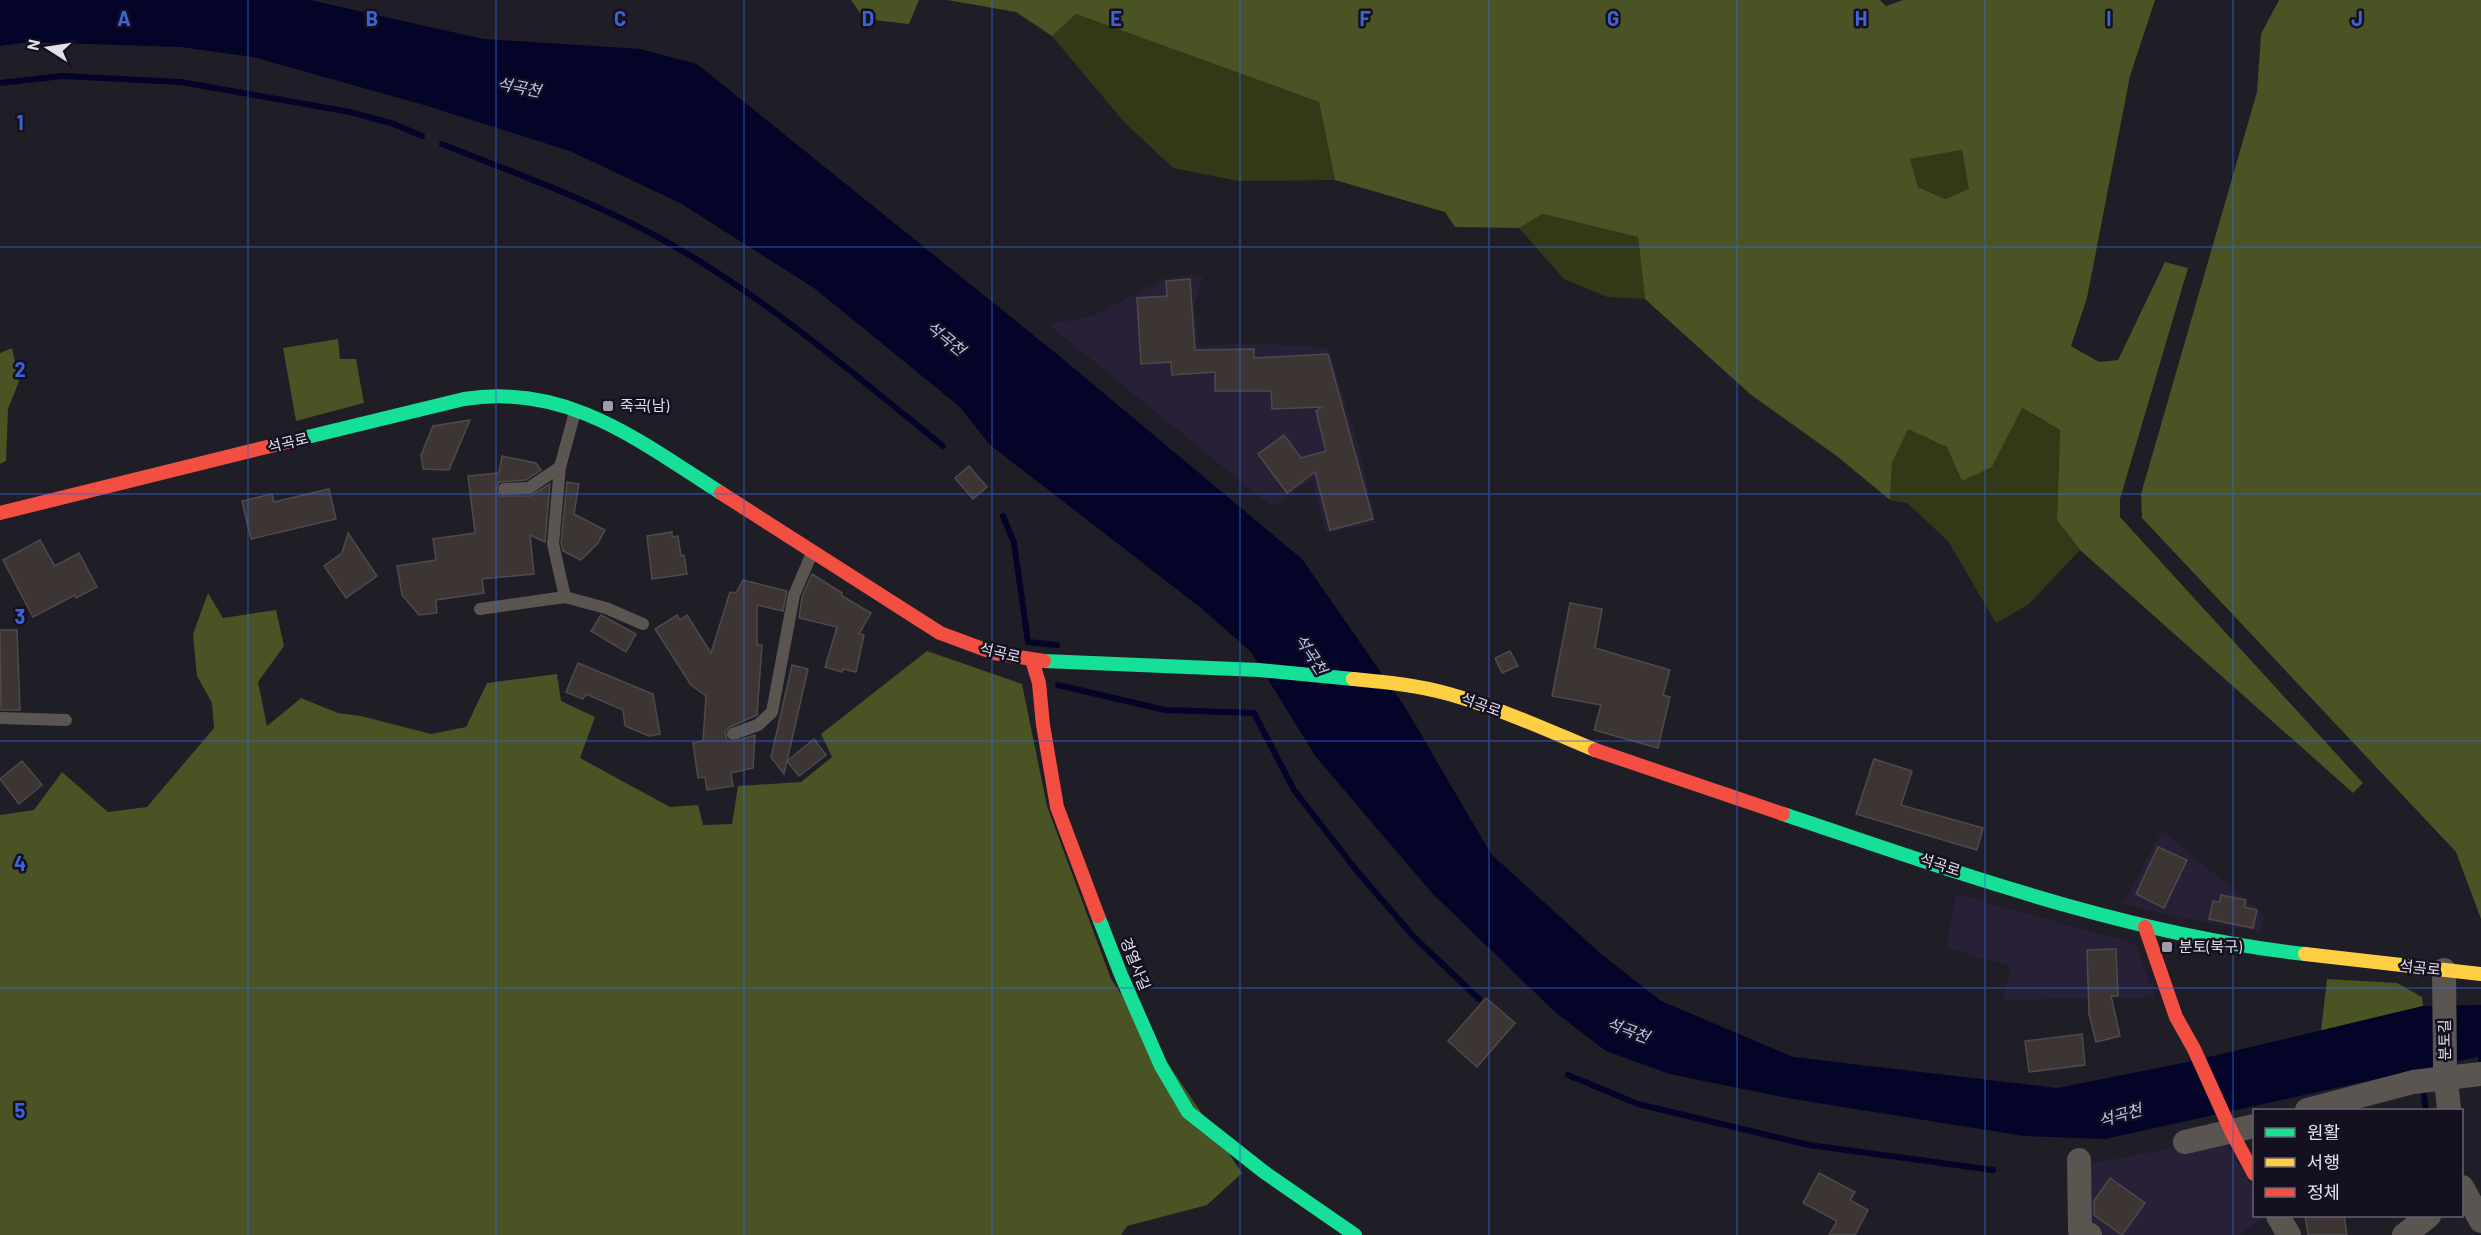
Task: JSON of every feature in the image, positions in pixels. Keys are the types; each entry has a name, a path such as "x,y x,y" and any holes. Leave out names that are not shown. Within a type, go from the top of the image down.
{"street":[{"name":"석곡로","path":"0,513 464,399 490,395 522,396 551,401 602,420 940,633 994,653 1032,660 1259,670 1397,684 1448,694 1502,712 1624,761 1934,864 2088,912 2145,927 2260,949 2481,974"},
{"name":"경열사길","path":"1032,660 1039,683 1042,725 1057,807 1121,975 1161,1066 1188,1112 1321,1218 1354,1235"},
{"path":"2145,927 2176,1017 2236,1124 2253,1171"},
{"name":"분토길","path":"2444,970 2449,1109"},
{"path":"2311,1109 2446,1073 2481,1074"},
{"path":"2185,1142 2236,1124"},
{"path":"2079,1160 2080,1230 2090,1235"},
{"path":"2467,1189 2481,1221"},
{"path":"2279,1217 2289,1235"},
{"path":"2404,1235 2426,1217"}],"lane":[{"path":"565,597 553,544 560,467 576,411"},
{"path":"504,489 529,488 560,467"},
{"path":"733,734 758,725 772,711 794,595 812,552"},
{"path":"480,609 565,597 606,608 643,624"},
{"path":"0,718 66,720"}],"shaded area":[{"path":"1192,274 1203,277 1194,306 1199,346 1253,343 1329,348 1359,448 1376,523 1326,533 1312,480 1272,507 1049,325 1095,315 1165,278"},
{"path":"2162,831 2264,914 2261,932 2178,917 2123,904"},
{"path":"1956,894 2136,944 2155,997 2003,1000 2010,966 1946,948"},
{"path":"2214,1140 2225,1142 2253,1187 2253,1217 2263,1217 2240,1235 2102,1235 2084,1225 2089,1164"}],"green space":[{"path":"851,0 919,0 909,24 864,19"},
{"path":"947,0 1880,0 1886,6 1903,0 2155,0 2130,76 2087,298 2071,346 2099,362 2118,360 2165,262 2188,268 2120,499 2120,517 2363,783 2353,793 2080,550 2057,520 2060,430 2022,408 1992,467 1962,481 1947,447 1908,429 1892,463 1890,500 1838,457 1750,394 1645,299 1638,237 1543,214 1519,228 1455,227 1445,212 1335,180 1319,102 1076,14 1052,36 1016,12","holes":["1962,150 1969,189 1945,199 1918,187 1910,159"]},
{"path":"2279,0 2481,0 2481,919 2456,852 2142,518 2141,494 2257,92 2261,34"},
{"path":"1076,14 1319,102 1335,180 1238,181 1173,168 1124,122 1052,36"},
{"path":"1962,150 1970,189 1945,199 1918,187 1910,159"},
{"path":"1543,214 1638,237 1645,299 1607,297 1564,279 1519,228"},
{"path":"338,339 340,359 356,359 364,403 296,421 283,348"},
{"path":"12,348 19,381 8,409 6,461 0,464 0,353"},
{"path":"2021,408 2060,430 2057,520 2080,550 2028,605 1996,623 1948,541 1907,503 1890,500 1892,463 1908,428 1948,447 1962,480 1992,467"},
{"path":"208,593 223,618 276,610 284,646 258,682 267,726 301,698 338,713 361,716 431,734 466,727 487,683 557,674 561,701 595,717 580,758 670,807 698,805 703,825 732,824 738,786 801,782 832,757 821,734 927,651 1022,684 1047,806 1111,979 1242,1173 1207,1205 1127,1226 1121,1235 0,1235 0,815 34,810 62,772 108,812 147,807 214,728 212,703 197,676 193,634"},
{"path":"2327,979 2397,983 2422,997 2423,1006 2321,1031"}],"water":[{"name":"석곡천","path":"0,0 310,0 483,39 640,49 697,64 1058,355 1302,559 1405,707 1491,854 1600,953 1661,1001 1793,1057 2057,1088 2188,1062 2423,1006 2481,1005 2481,1056 2105,1139 2024,1136 1787,1098 1670,1074 1606,1051 1555,1012 1432,893 1316,757 1251,652 1201,608 989,444 960,407 814,288 680,203 570,151 424,105 253,57 180,47 28,42 0,46"}],"building":[{"path":"1190,279 1195,350 1254,349 1254,358 1328,354 1373,519 1330,530 1315,472 1287,493 1258,454 1284,435 1301,458 1326,451 1316,411 1322,407 1272,409 1271,391 1215,391 1215,372 1172,375 1171,362 1141,364 1137,298 1167,296 1166,281"},
{"path":"470,420 449,470 423,469 421,455 433,426"},
{"path":"502,456 536,463 541,470 526,480 499,482 496,490 500,496 530,496 550,484 545,542 530,535 534,574 482,579 484,593 436,600 437,613 419,615 402,595 397,566 436,560 433,539 475,533 468,476 499,473"},
{"path":"969,466 987,487 973,499 955,478"},
{"path":"567,482 579,484 574,514 605,530 598,543 581,560 563,551 561,543"},
{"path":"329,489 336,519 251,539 242,501 272,494 274,502"},
{"path":"672,532 672,537 678,536 687,574 652,579 647,536"},
{"path":"348,533 377,576 346,598 324,566 342,553"},
{"path":"40,540 55,566 79,553 97,587 76,598 75,595 33,617 3,560"},
{"path":"812,574 842,593 842,596 871,613 859,634 864,635 856,672 843,669 842,672 825,667 837,627 799,618 802,597"},
{"path":"743,580 787,591 783,611 757,605 757,645 762,645 757,715 730,727 725,732 727,740 732,742 755,735 753,768 731,773 733,786 707,790 705,777 698,778 693,743 703,741 706,696 691,685 655,629 677,615 680,620 687,615 711,653 730,592 736,593"},
{"path":"1570,603 1602,609 1595,648 1670,670 1663,695 1670,697 1658,748 1594,730 1601,705 1552,696"},
{"path":"601,615 636,634 626,652 591,631"},
{"path":"0,630 17,630 20,710 1,710"},
{"path":"1510,651 1518,666 1502,673 1495,658"},
{"path":"578,663 653,694 660,734 649,736 625,726 623,710 586,694 583,699 566,692"},
{"path":"792,665 808,669 784,774 771,757"},
{"path":"814,739 826,755 799,776 787,761"},
{"path":"1874,759 1912,771 1901,805 1983,828 1977,850 1856,814"},
{"path":"22,761 42,785 19,804 0,779"},
{"path":"2158,847 2187,860 2164,908 2136,894"},
{"path":"2221,895 2246,900 2244,907 2257,910 2253,928 2209,919 2213,901 2220,902"},
{"path":"2116,949 2118,996 2111,996 2120,1036 2096,1042 2089,1014 2087,950"},
{"path":"1486,998 1515,1023 1477,1067 1448,1041"},
{"path":"2082,1034 2085,1065 2029,1072 2025,1041"},
{"path":"1819,1173 1855,1192 1850,1200 1868,1210 1855,1235 1829,1235 1837,1221 1803,1203"},
{"path":"2110,1178 2145,1203 2122,1235 2094,1215 2094,1201"},
{"path":"2305,1217 2344,1217 2347,1235 2308,1235"}],"waterway":[{"path":"0,83 62,76 181,82 350,112 394,124 422,136"},
{"path":"442,144 604,210 694,258 769,308 840,362 943,446"},
{"path":"1003,516 1014,543 1028,642 1057,645"},
{"path":"1058,685 1165,710 1254,713 1294,790 1356,870 1414,937 1479,999"},
{"path":"2481,1041 2481,1060"},
{"path":"1568,1075 1638,1104 1809,1145 1993,1170"},
{"path":"2423,1087 2426,1109"}],"traffic: fast":[{"path":"295,440 464,399 501,396 536,399 600,420 660,454 721,493"},
{"path":"1044,661 1259,670 1353,679"},
{"path":"1783,814 1976,878 2106,916 2238,945 2305,954"},
{"path":"1098,916 1161,1066 1188,1112 1264,1172 1355,1235"}],"traffic: slow":[{"path":"1353,679 1413,686 1449,694 1505,713 1595,750"},
{"path":"2305,954 2481,974"}],"traffic: jam":[{"path":"0,513 295,440"},
{"path":"721,493 940,633 994,653 1044,661"},
{"path":"1032,660 1039,683 1043,725 1057,807 1098,916"},
{"path":"1595,750 1783,814"},
{"path":"2145,927 2176,1017 2194,1049 2232,1133 2253,1172"}],"place":[{"name":"죽곡(남)","path":"608,406"},
{"name":"분토(북구)","path":"2167,947"}]}
